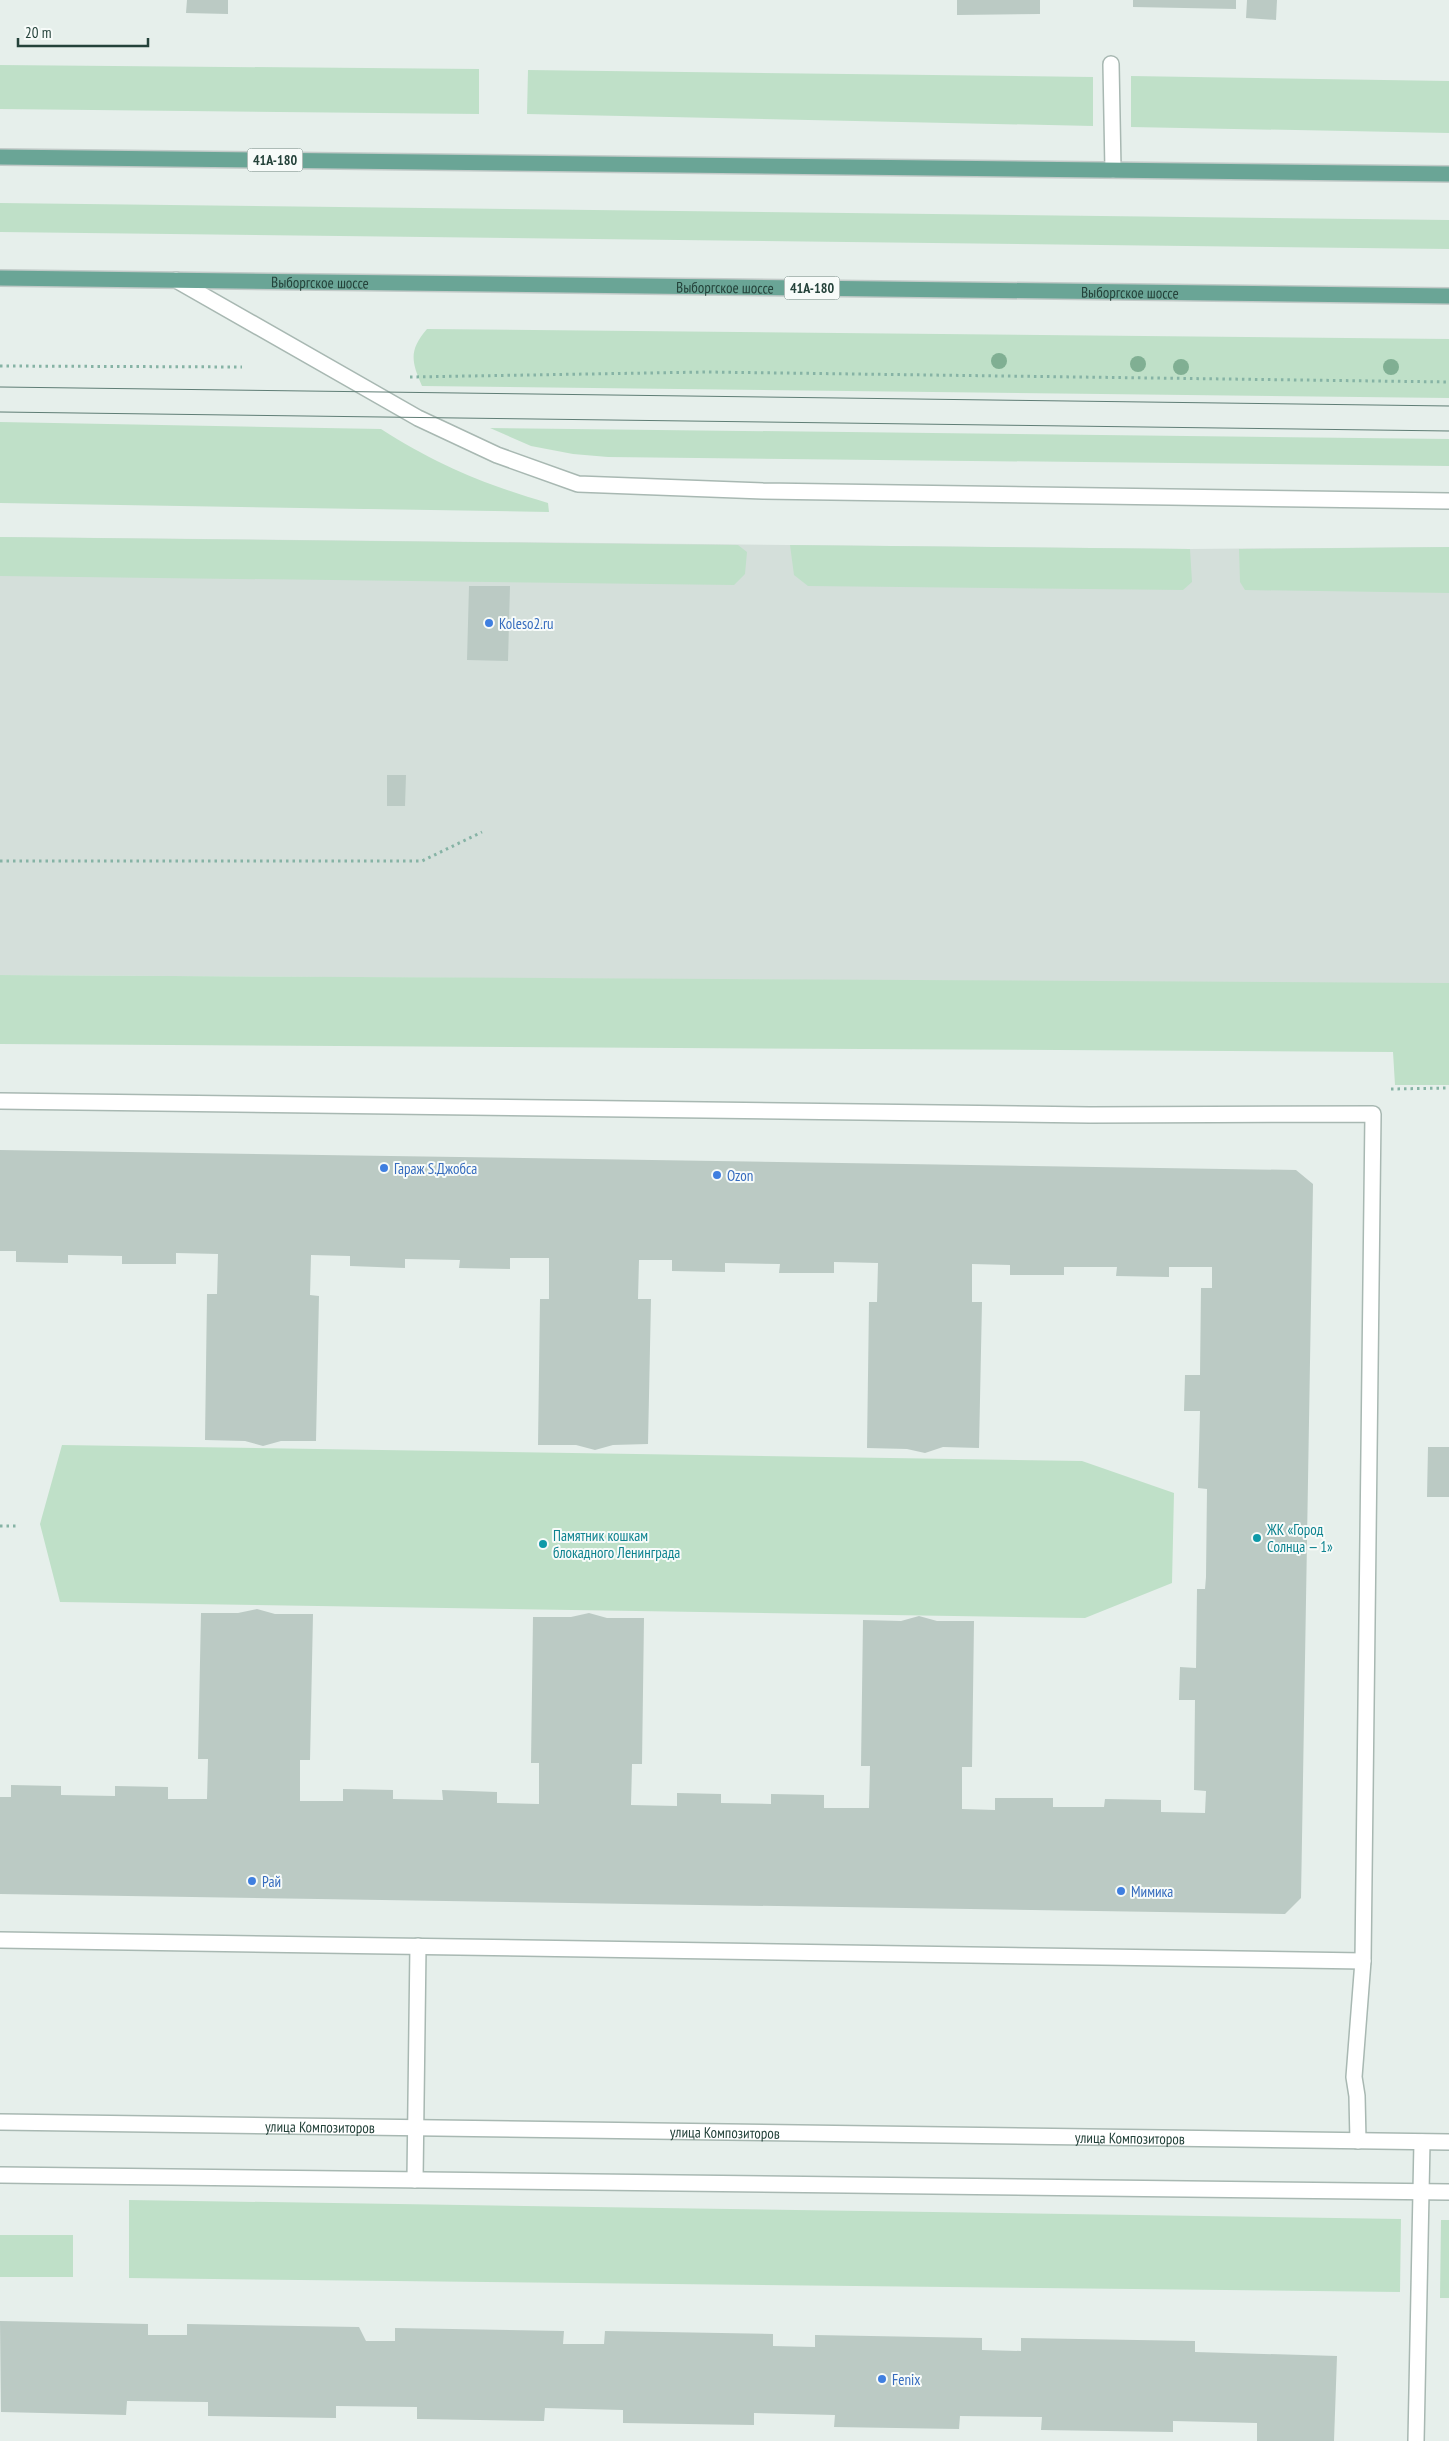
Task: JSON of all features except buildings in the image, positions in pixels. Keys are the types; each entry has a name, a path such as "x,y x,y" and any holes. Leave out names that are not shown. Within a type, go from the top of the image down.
{"main road":[{"name":"41А-180","path":"0,157 1449,174"},
{"name":"Выборгское шоссе","path":"0,278 1449,296"}],"street":[{"path":"1111,64 1113,170"},
{"path":"176,280 418,418 497,455 578,484 763,492 1449,501"},
{"path":"0,1101 1060,1114 1373,1114 1363,1961 1354,2077 1357,2096 1358,2141"},
{"path":"0,1940 1363,1961"},
{"path":"414,2180 418,1946"},
{"name":"улица Композиторов","path":"0,2122 1449,2142"},
{"path":"1416,2441 1422,2142"},
{"path":"0,2175 1449,2192"}],"path":[{"path":"0,366 242,368"},
{"path":"400,377 707,372 1449,382"},
{"path":"0,861 422,861 482,832"},
{"path":"1373,1114 1391,1088 1449,1088"},
{"path":"0,1526 16,1526"}],"shaded area":[{"path":"0,537 1190,549 1449,547 1449,984 0,975"}],"green space":[{"path":"0,65 479,69 479,114 0,109"},
{"path":"528,70 1093,77 1093,126 527,114"},
{"path":"1131,76 1449,81 1449,133 1131,127"},
{"path":"0,203 1449,220 1449,249 0,232"},
{"path":"427,329 1449,339 1449,398 422,386 414,363 414,356 417,343"},
{"path":"0,422 381,429 422,453 482,481 548,503 549,512 0,503"},
{"path":"490,428 1449,439 1449,466 608,457 573,454 531,446"},
{"path":"0,537 738,545 747,552 745,574 734,585 0,576"},
{"path":"790,545 1190,549 1192,582 1183,590 808,586 794,575"},
{"path":"1449,547 1449,593 1245,590 1240,582 1239,549"},
{"path":"0,975 1449,983 1449,1085 1395,1085 1393,1052 0,1044"},
{"path":"62,1445 1082,1461 1174,1493 1172,1583 1085,1618 60,1602 40,1524"},
{"path":"129,2200 1401,2219 1400,2292 129,2278"},
{"path":"1441,2220 1449,2220 1449,2298 1440,2298"},
{"path":"0,2235 73,2235 73,2277 0,2277"}],"tram line":[{"path":"0,387 1449,406"},
{"path":"0,412 1449,431"}],"place":[{"name":"Koleso2.ru","path":"489,623"},
{"name":"Гараж S.Джобса","path":"384,1168"},
{"name":"Ozon","path":"717,1175"},
{"name":"ЖК «Город Солнца — 1»","path":"1257,1538"},
{"name":"Памятник кошкам блокадного Ленинграда","path":"543,1544"},
{"name":"Рай","path":"252,1881"},
{"name":"Мимика","path":"1121,1891"},
{"name":"Fenix","path":"882,2379"}]}
